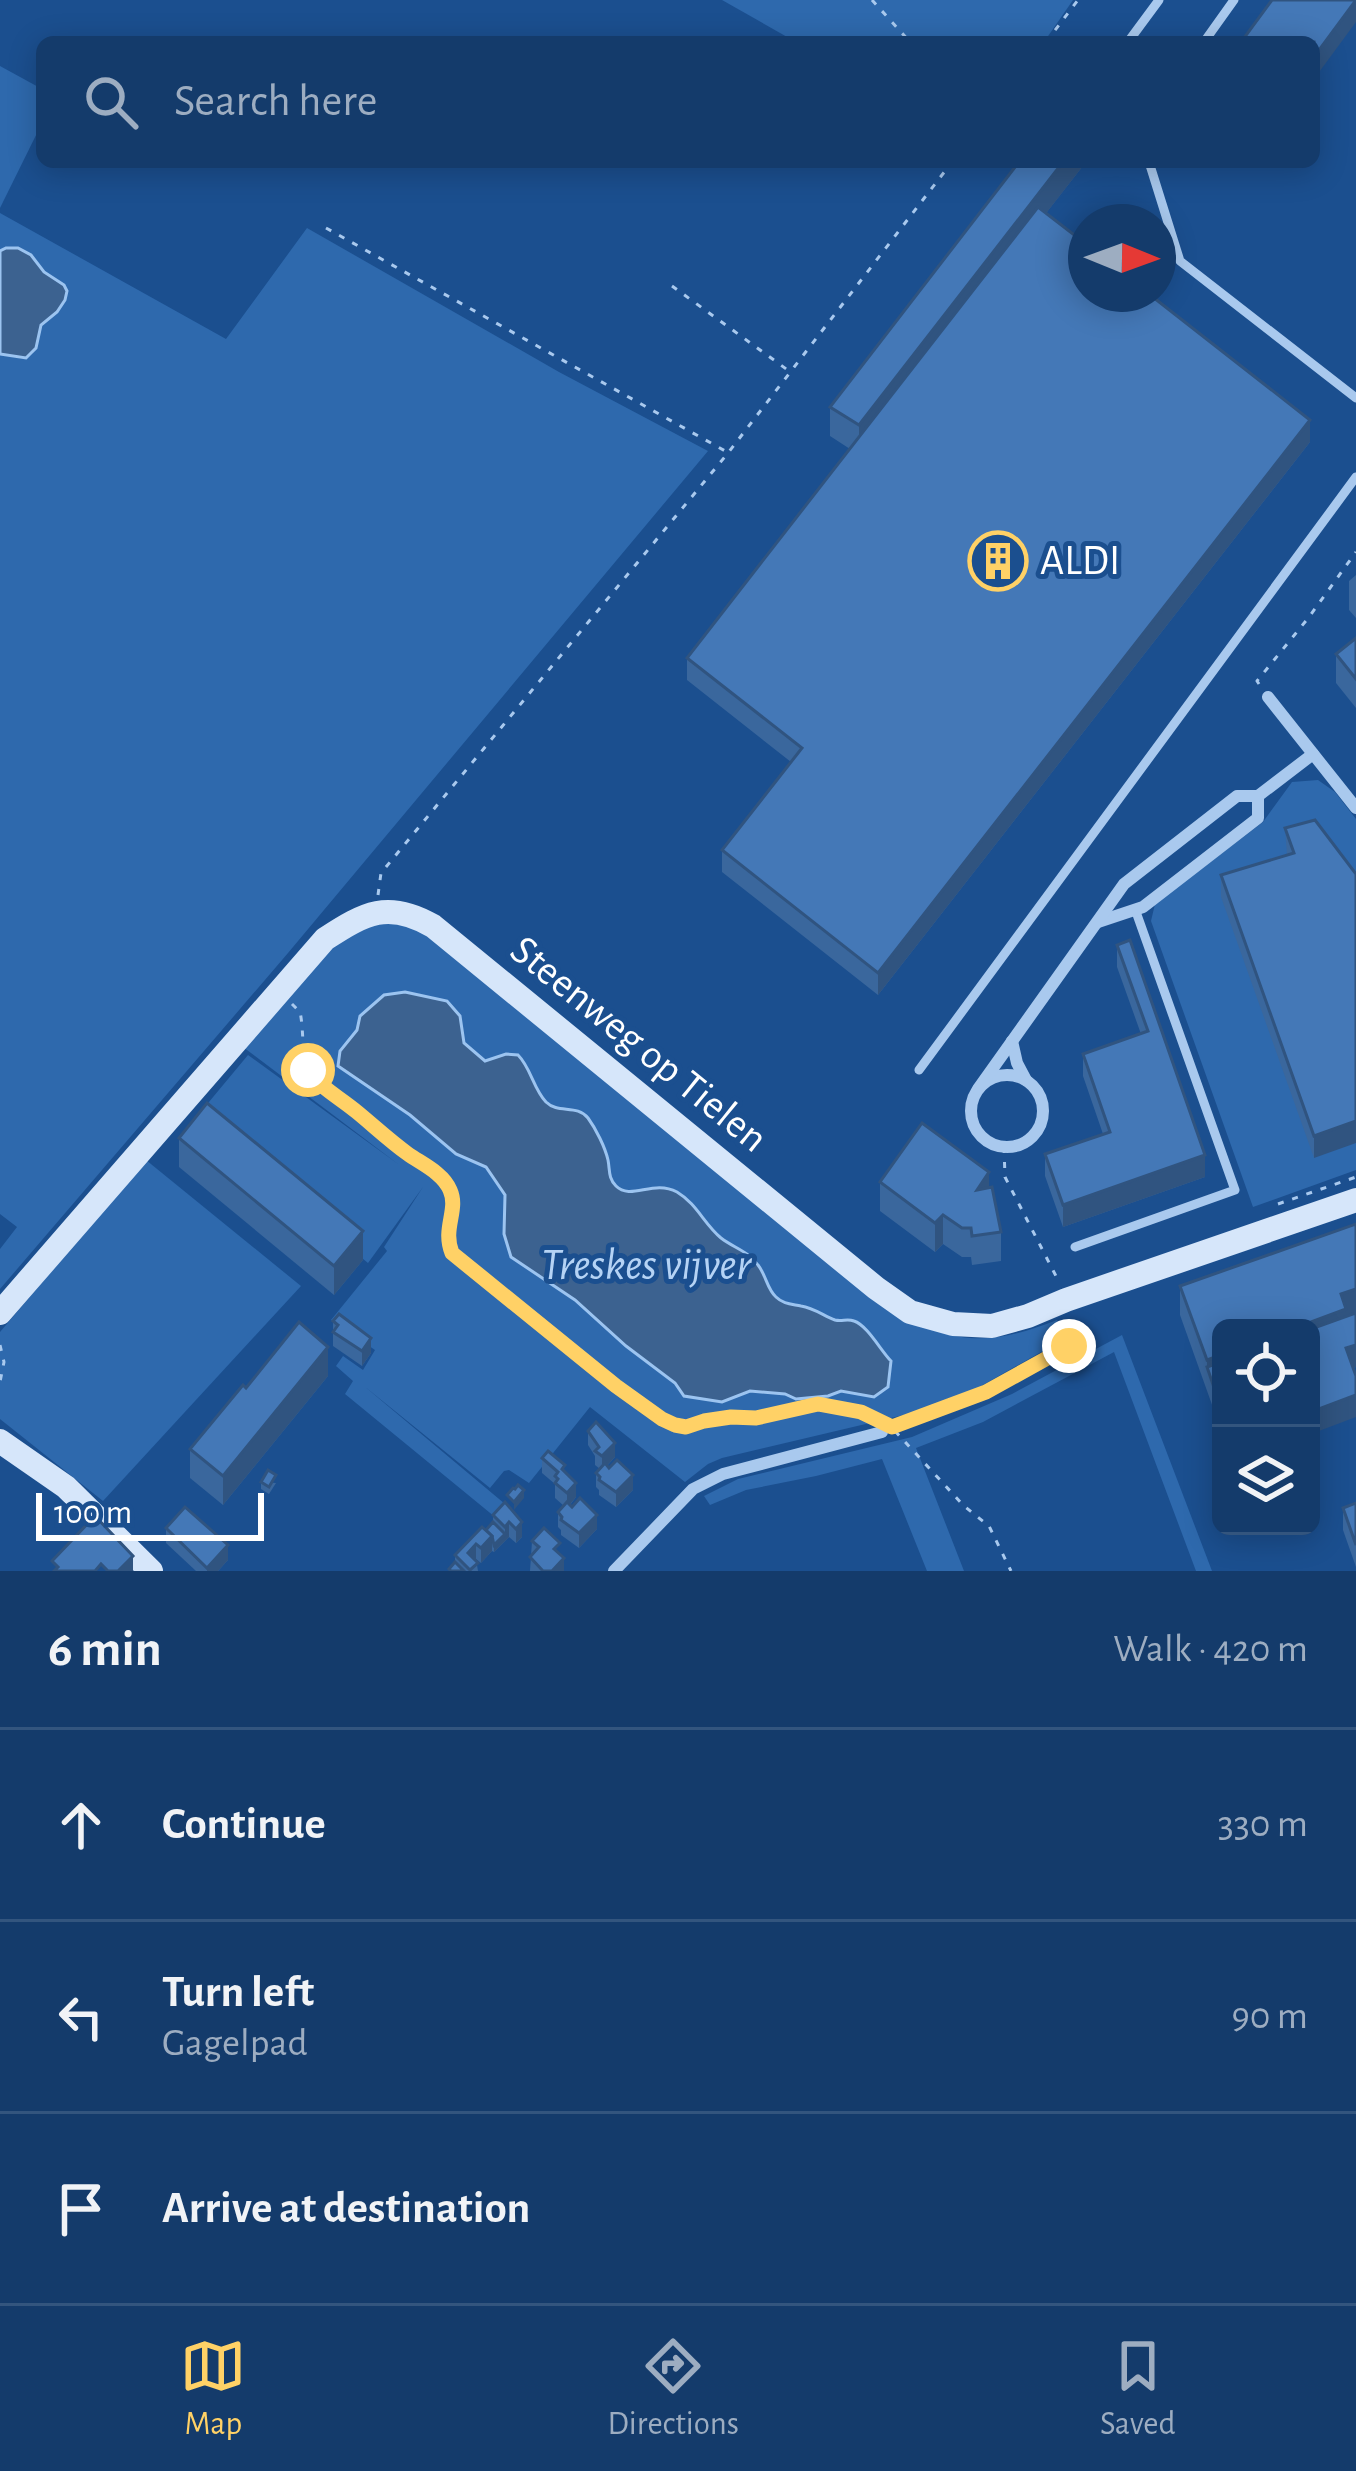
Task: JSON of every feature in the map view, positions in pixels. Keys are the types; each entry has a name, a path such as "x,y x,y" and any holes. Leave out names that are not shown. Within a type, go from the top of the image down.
{"street":[{"path":"1268,698 1356,808"},
{"path":"1012,1041 1017,1063 1040,1097 1043,1118 1025,1142 1004,1147 984,1139 973,1120 978,1089 1012,1041 1124,884 1237,796 1258,796 1313,754"},
{"path":"1097,922 1144,907 1258,818 1258,796"},
{"name":"Steenweg op Tielen","path":"0,1313 325,939 363,915 386,911 419,918 445,935 910,1312 953,1324 992,1325 1028,1316 1356,1200"},
{"path":"978,1089 996,1077 1017,1076 1027,1081"},
{"path":"614,1571 692,1489 723,1474 887,1430"},
{"path":"0,1441 66,1487 152,1571"}],"lane":[{"path":"1132,36 1159,0"},
{"path":"1208,36 1234,0"},
{"path":"1151,168 1180,261 1356,398"},
{"path":"919,1070 1356,477"},
{"path":"1075,1247 1234,1190 1135,910"}],"path":[{"path":"872,0 905,36"},
{"path":"1051,36 1078,0"},
{"path":"377,900 382,873 728,453 947,168"},
{"path":"326,228 728,453"},
{"path":"672,286 790,372"},
{"path":"1268,698 1257,681 1356,551"},
{"path":"280,991 300,1012 308,1070 320,1087 441,1177 452,1192 446,1238 452,1253 662,1419 686,1427 818,1404 861,1412 887,1430 989,1526 1011,1571"},
{"path":"1004,1147 1005,1177 1062,1288"},
{"path":"887,1430 986,1392 1054,1355 1075,1340 1071,1316 1054,1355"},
{"path":"0,1345 4,1362 0,1382"}],"shaded area":[{"path":"722,0 1073,0 1048,36 785,36"},
{"path":"0,66 36,86 36,135 0,208"},
{"path":"0,213 226,339 307,228 708,451 0,1289 0,1249 17,1227 0,1214 0,354 23,359 32,354 41,325 63,302 64,285 22,251 0,251"},
{"path":"1318,780 1335,792 1356,819 1356,1170 1253,1207 1151,921 1155,904 1263,822 1292,782"},
{"path":"391,902 894,1313 937,1331 974,1338 1012,1334 1057,1320 1064,1339 967,1394 908,1414 722,1458 685,1482 590,1407 529,1483 509,1470 490,1488 364,1386 505,1504 495,1517 345,1394 353,1381 336,1366 343,1356 363,1370 375,1350 331,1320 387,1251 384,1247 423,1187 368,1263 194,1120 248,1055 398,1164 239,1044 308,963"},
{"path":"146,1160 301,1286 103,1501 0,1419 0,1332"},
{"path":"1122,1335 1212,1571 1196,1571 1114,1352 983,1422 916,1448 964,1571 927,1571 882,1459 746,1490 710,1505 704,1496 738,1479 912,1437 1012,1394"}],"water":[{"path":"6,248 31,255 67,291 57,312 41,325 36,348 26,358 0,354 0,251"},
{"name":"Treskes vijver","path":"405,992 447,1001 460,1016 464,1043 485,1061 518,1055 546,1102 584,1114 602,1144 616,1186 628,1191 659,1188 677,1192 721,1238 754,1260 779,1299 835,1320 859,1323 891,1361 888,1387 874,1397 841,1391 796,1399 750,1391 722,1402 684,1396 675,1383 575,1300 511,1257 504,1234 505,1195 486,1167 456,1154 410,1115 338,1066 340,1051 357,1030 360,1016 384,995"}],"building":[{"path":"1272,0 1356,0 1320,49 1320,36 1245,36"},
{"path":"1014,168 1058,168 859,425 830,407"},
{"name":"ALDI","path":"1038,207 1068,230 1068,312 1172,312 1310,420 878,973 722,850 802,748 687,658"},
{"path":"1356,638 1356,679 1336,654"},
{"path":"1315,820 1356,874 1356,1121 1314,1136 1221,875 1294,853 1285,828"},
{"path":"1130,940 1205,1155 1063,1205 1045,1154 1110,1132 1083,1054 1148,1031 1117,945"},
{"path":"207,1103 363,1231 334,1266 179,1138"},
{"path":"922,1123 989,1172 977,1190 992,1187 1001,1232 972,1236 971,1228 962,1228 943,1215 935,1223 880,1182"},
{"path":"1356,1224 1356,1289 1341,1294 1346,1309 1319,1319 1212,1319 1212,1358 1207,1360 1180,1286"},
{"path":"1356,1313 1356,1345 1346,1348 1356,1376 1356,1395 1320,1409 1320,1326"},
{"path":"339,1314 371,1338 362,1351 333,1332"},
{"path":"299,1322 328,1347 223,1476 190,1449"},
{"path":"596,1422 615,1443 602,1456 595,1451 599,1447 588,1431"},
{"path":"548,1451 576,1483 567,1493 555,1483 558,1472 542,1458"},
{"path":"617,1460 633,1475 616,1492 596,1473 605,1463 609,1468"},
{"path":"268,1470 276,1475 269,1487 261,1482"},
{"path":"518,1485 524,1490 514,1502 507,1495"},
{"path":"580,1498 597,1515 579,1533 558,1512 567,1502 572,1507"},
{"path":"505,1502 522,1522 516,1529 509,1522 505,1527 493,1515"},
{"path":"1356,1503 1356,1545 1343,1508"},
{"path":"185,1507 228,1545 207,1568 166,1528"},
{"path":"95,1516 133,1556 118,1571 108,1571 101,1564 95,1571 54,1571 58,1567 52,1561"},
{"path":"493,1522 505,1534 494,1545 486,1530"},
{"path":"482,1527 492,1536 468,1553 478,1563 470,1570 455,1555"},
{"path":"544,1528 560,1543 554,1549 564,1558 552,1571 543,1571 530,1557 539,1547 532,1541"}],"place":[{"name":"ALDI","path":"998,561"}],"route":[{"path":"308,1070 320,1087 441,1177 452,1192 446,1238 452,1253 616,1386 675,1425 756,1418 818,1404 861,1412 892,1427 986,1392 1069,1346"}]}
